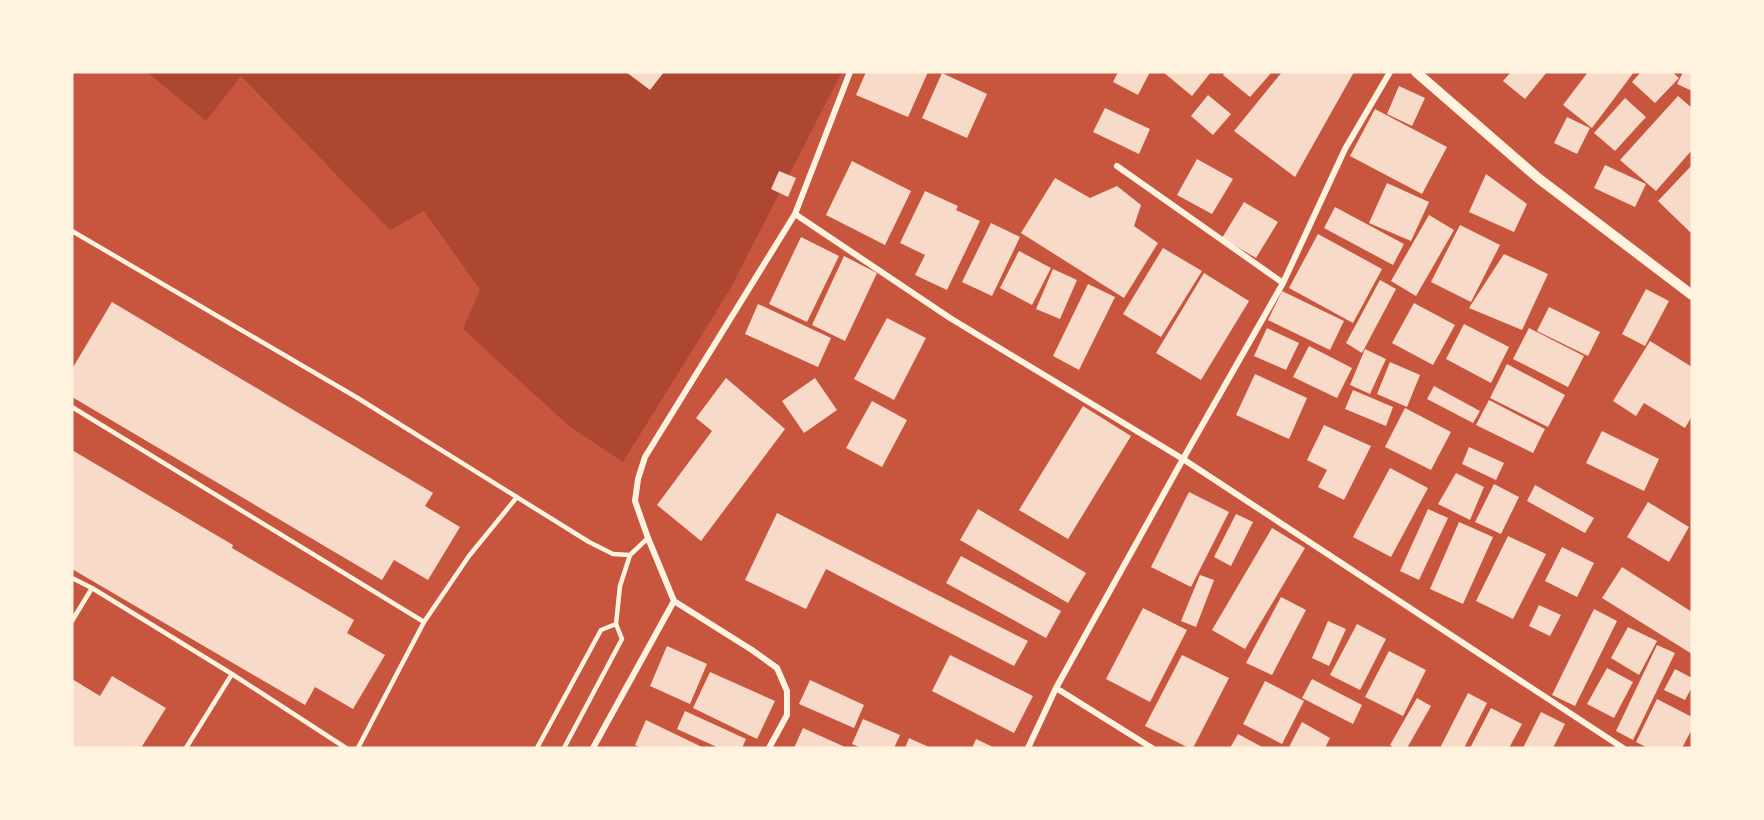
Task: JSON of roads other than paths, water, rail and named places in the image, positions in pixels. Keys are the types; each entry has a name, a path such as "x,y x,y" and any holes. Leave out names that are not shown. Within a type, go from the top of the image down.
{"street":[{"path":"770,748 787,715 787,691 777,668 674,601 635,501 638,479 645,457 795,214 850,72"},
{"path":"1028,748 1056,688 1283,283 1346,149 1390,72"},
{"path":"1416,72 1538,178 1692,295"},
{"path":"1117,166 1283,283"},
{"path":"795,214 950,318 1183,459 1623,748"},
{"path":"593,748 674,601"},
{"path":"1056,688 1152,748"}],"lane":[{"path":"72,231 356,398 589,542 613,554 630,555"},
{"path":"72,407 424,622"},
{"path":"358,748 424,622 469,556 517,497"},
{"path":"564,748 622,639 616,624 620,586 630,555 648,538"},
{"path":"72,578 232,674 346,748"},
{"path":"72,621 92,588"},
{"path":"537,748 602,630 616,624"},
{"path":"186,748 232,674"}]}
